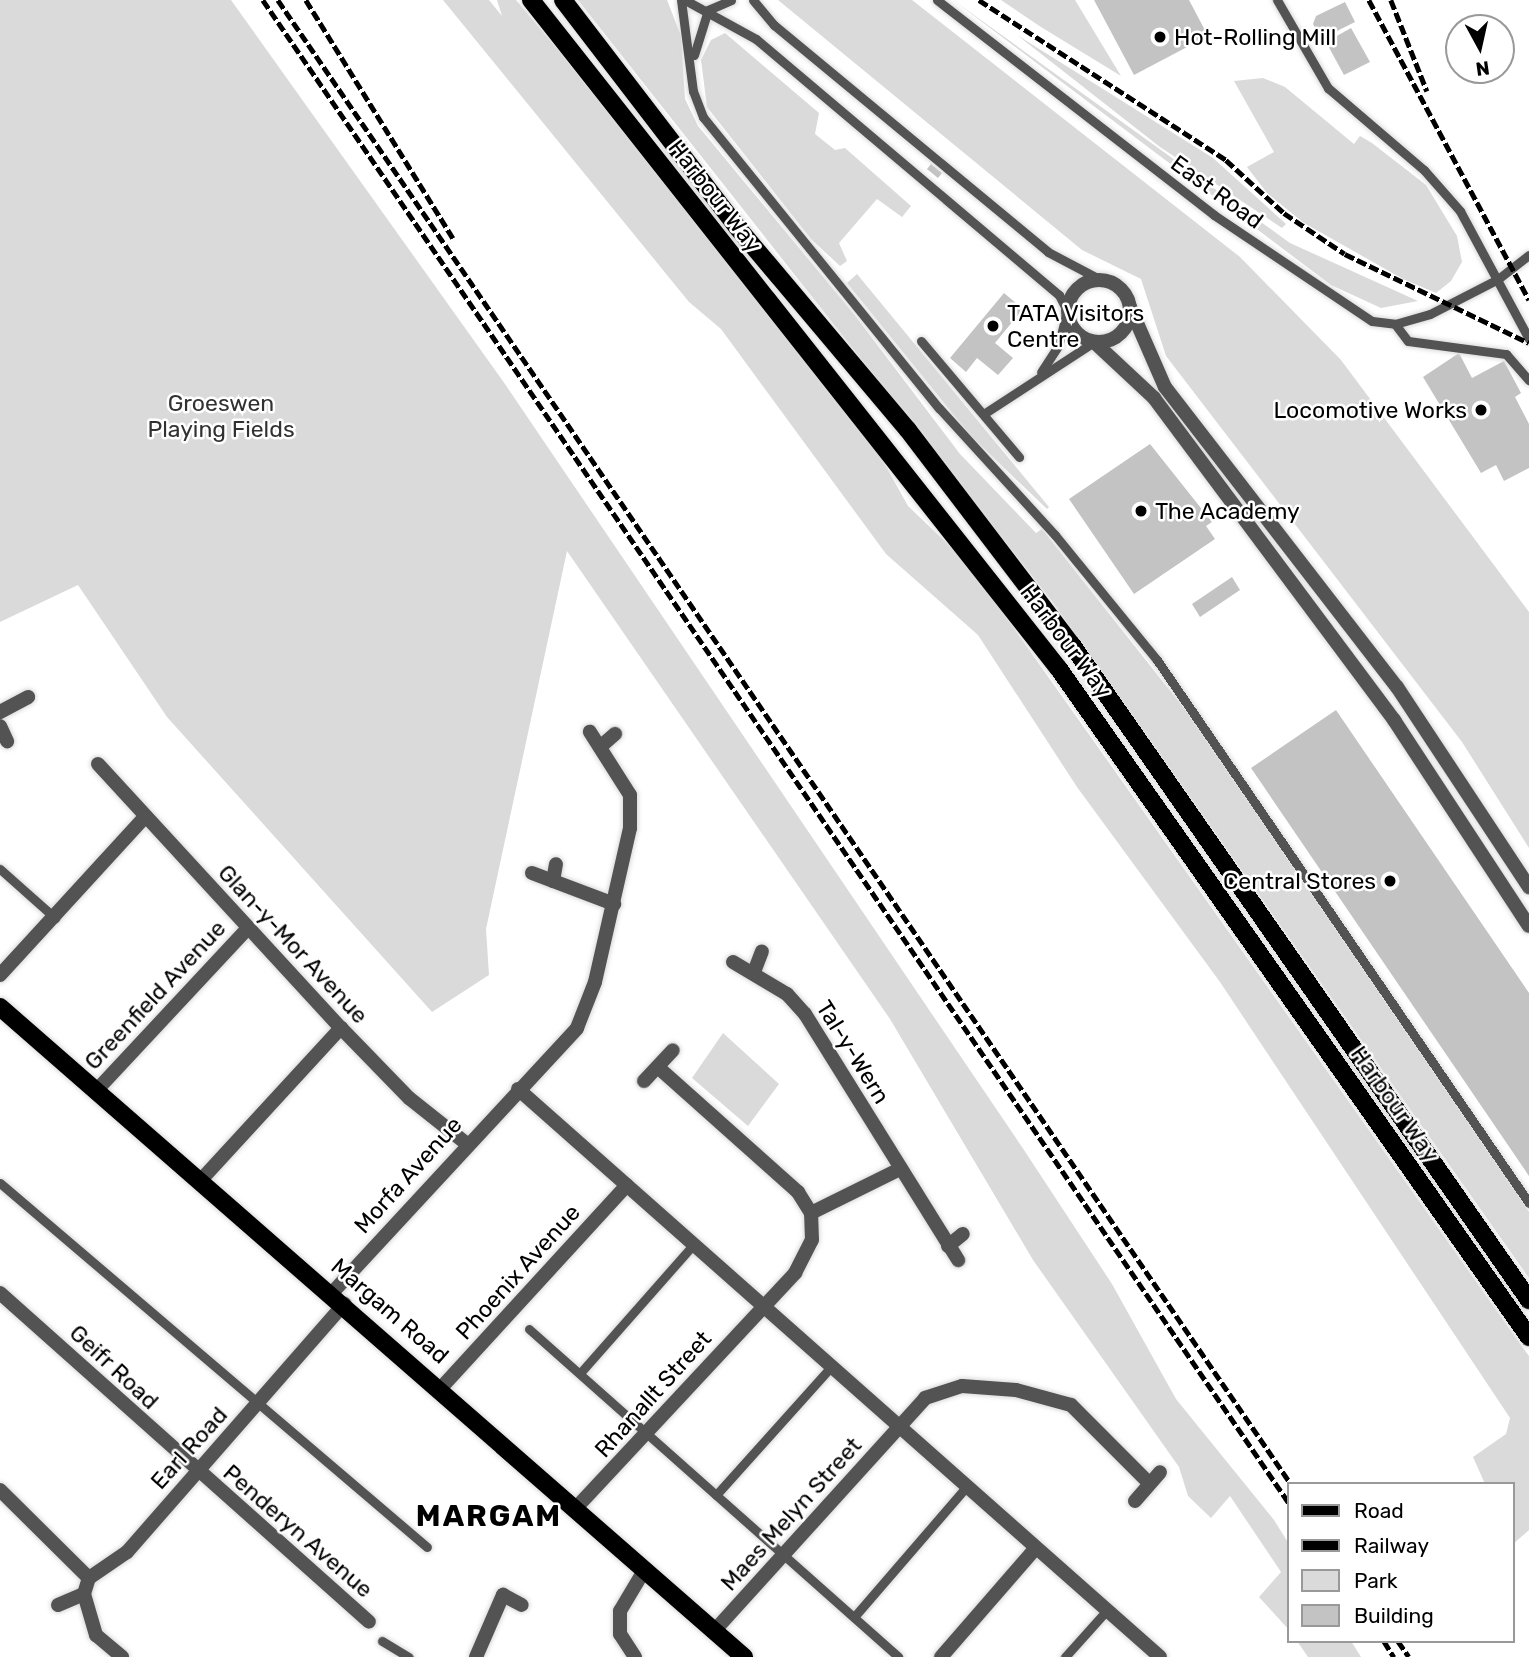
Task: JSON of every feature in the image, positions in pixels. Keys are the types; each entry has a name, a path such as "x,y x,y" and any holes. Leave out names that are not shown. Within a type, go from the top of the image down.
{"main road":[{"name":"Harbour Way","path":"531,0 1059,669 1529,1337"},
{"name":"Harbour Way","path":"563,0 737,227 908,430 1072,645 1529,1300"},
{"name":"Margam Road","path":"0,1007 95,1092 441,1388 715,1630 737,1655"}],"street":[{"path":"1529,887 1397,687 1165,387 1123,291 1101,280 1075,291 1067,311 1078,335 1094,342 1126,366 1158,404 1385,709 1529,926"},
{"path":"1094,342 1121,333 1130,307"},
{"path":"0,712 28,697"},
{"path":"0,726 7,741"},
{"name":"Morfa Avenue","path":"338,1298 467,1144 578,1028 614,904 630,828 630,796 590,732"},
{"path":"600,747 615,734"},
{"name":"Glan-y-Mor Avenue","path":"98,764 144,818 341,1028 410,1098 467,1144"},
{"path":"0,975 144,818"},
{"path":"553,881 556,864"},
{"path":"532,873 614,904"},
{"name":"Greenfield Avenue","path":"95,1092 247,929"},
{"path":"754,972 762,951"},
{"name":"Tal-y-Wern","path":"733,962 754,972 805,1014 898,1170 958,1260"},
{"path":"201,1180 341,1028"},
{"path":"644,1081 660,1069 673,1050"},
{"path":"660,1069 798,1192 811,1213 811,1240 795,1273 762,1306"},
{"path":"518,1089 1160,1657"},
{"path":"811,1213 898,1170"},
{"name":"Phoenix Avenue","path":"441,1388 627,1185"},
{"path":"948,1245 962,1234"},
{"name":"Geifr Road","path":"0,1293 198,1474"},
{"name":"Earl Road","path":"89,1578 127,1552 198,1474 261,1402 338,1298"},
{"name":"Rhanallt Street","path":"575,1509 649,1436 762,1306"},
{"name":"Maes Melyn Street","path":"715,1630 787,1558 925,1398 962,1386 1016,1390 1071,1405 1147,1481"},
{"path":"1135,1501 1147,1481 1160,1472"},
{"name":"Penderyn Avenue","path":"198,1474 369,1622"},
{"path":"0,1490 89,1578 84,1594 96,1635 122,1657"},
{"path":"941,1657 1035,1549"},
{"path":"635,1657 621,1634 620,1611 645,1569"},
{"path":"58,1605 84,1594"},
{"path":"476,1657 503,1595 523,1605"}],"lane":[{"path":"1041,372 1058,346 1067,311 1046,281 794,70 708,10 683,0 695,101 714,132 1157,660 1529,1203"},
{"path":"691,67 708,10 731,0"},
{"path":"753,0 774,25 1048,252 1101,280"},
{"name":"East Road","path":"937,0 1263,250 1354,313 1395,324"},
{"path":"1277,0 1328,88 1441,188 1498,279 1529,339"},
{"path":"1529,255 1498,279 1430,314 1395,324 1408,341 1506,354 1529,380"},
{"path":"921,341 985,413 1019,457"},
{"path":"985,413 1041,372 1094,342"},
{"path":"0,869 55,918"},
{"path":"0,1183 261,1402 427,1547"},
{"path":"581,1372 694,1245"},
{"path":"529,1329 581,1372 649,1436 899,1657"},
{"path":"716,1495 831,1367"},
{"path":"854,1617 967,1486"},
{"path":"1065,1657 1107,1610"},
{"path":"382,1641 409,1657"}],"green space":[{"name":"Groeswen Playing Fields","path":"0,0 231,0 505,384 1022,1147 1112,1284 1176,1399 1274,1520 1288,1542 1288,1629 1259,1597 1281,1572 1230,1496 1211,1518 1188,1496 1179,1467 1033,1260 890,1019 567,551 486,929 489,975 432,1012 167,717 78,585 0,622"},
{"path":"443,0 489,0 502,16 497,0 516,0 558,50 879,454 908,506 957,553 1003,613 1529,1356 1529,1530 1515,1542 1515,1482 1484,1482 1473,1457 1506,1434 1510,1418 1220,982 1077,787 978,635 886,554 721,329 689,302"},
{"path":"578,0 667,0 681,36 685,99 698,126 853,313 960,454 1036,533 1042,529 1186,711 1529,1212 1529,1278 1052,601"},
{"path":"778,0 912,0 1240,257 1341,360 1529,612 1529,848 1462,742 1166,356 1141,279 1082,250"},
{"path":"953,0 1290,243 1418,301 1381,308 1331,285"},
{"path":"1001,0 1075,0 1121,76 1041,27"},
{"path":"725,33 819,113 815,134 835,150 845,148 911,206 902,217 877,199 839,243 847,261 840,266 811,239 707,107 701,60 711,40"},
{"path":"1017,35 1213,158 1286,224 1282,228 1160,147"},
{"path":"1263,78 1285,87 1354,144 1360,136 1372,143 1426,185 1457,236 1462,262 1451,281 1436,293 1403,279 1304,223 1267,193 1247,167 1274,152 1234,81"},
{"path":"857,274 1049,507 1047,509 970,435 847,283"},
{"path":"723,1033 779,1084 748,1126 692,1078"},
{"path":"1298,1643 1352,1643 1361,1657 1308,1657"}],"building":[{"name":"Hot-Rolling Mill","path":"1094,0 1189,0 1208,36 1134,75"},
{"path":"1345,2 1355,22 1321,39 1313,24 1316,16"},
{"path":"1351,28 1370,62 1344,75 1326,42"},
{"path":"931,164 942,173 938,178 927,169"},
{"name":"TATA Visitors Centre","path":"1004,293 1023,309 995,343 1013,358 998,375 977,358 966,372 950,358"},
{"name":"Locomotive Works","path":"1459,353 1472,378 1504,361 1521,393 1515,397 1529,424 1529,468 1504,481 1496,465 1481,473 1423,377"},
{"name":"The Academy","path":"1150,444 1212,522 1206,526 1215,539 1134,594 1069,499"},
{"path":"1232,577 1240,590 1200,617 1192,604"},
{"name":"Central Stores","path":"1336,710 1529,993 1529,1176 1251,768"}],"railway":[{"path":"263,0 1288,1502"},
{"path":"278,0 1290,1482"},
{"path":"306,0 453,238"},
{"path":"979,0 1226,160 1284,213 1345,254 1529,343"},
{"path":"1369,0 1529,300"},
{"path":"1391,0 1427,91"},
{"path":"1385,1643 1394,1657"},
{"path":"1399,1643 1409,1657"}],"place":[{"name":"Hot-Rolling Mill","path":"1160,37"},
{"name":"TATA Visitors Centre","path":"993,326"},
{"name":"Locomotive Works","path":"1481,410"},
{"name":"The Academy","path":"1141,511"},
{"name":"Central Stores","path":"1390,881"}],"district":[{"name":"MARGAM","path":"489,1516"}]}
